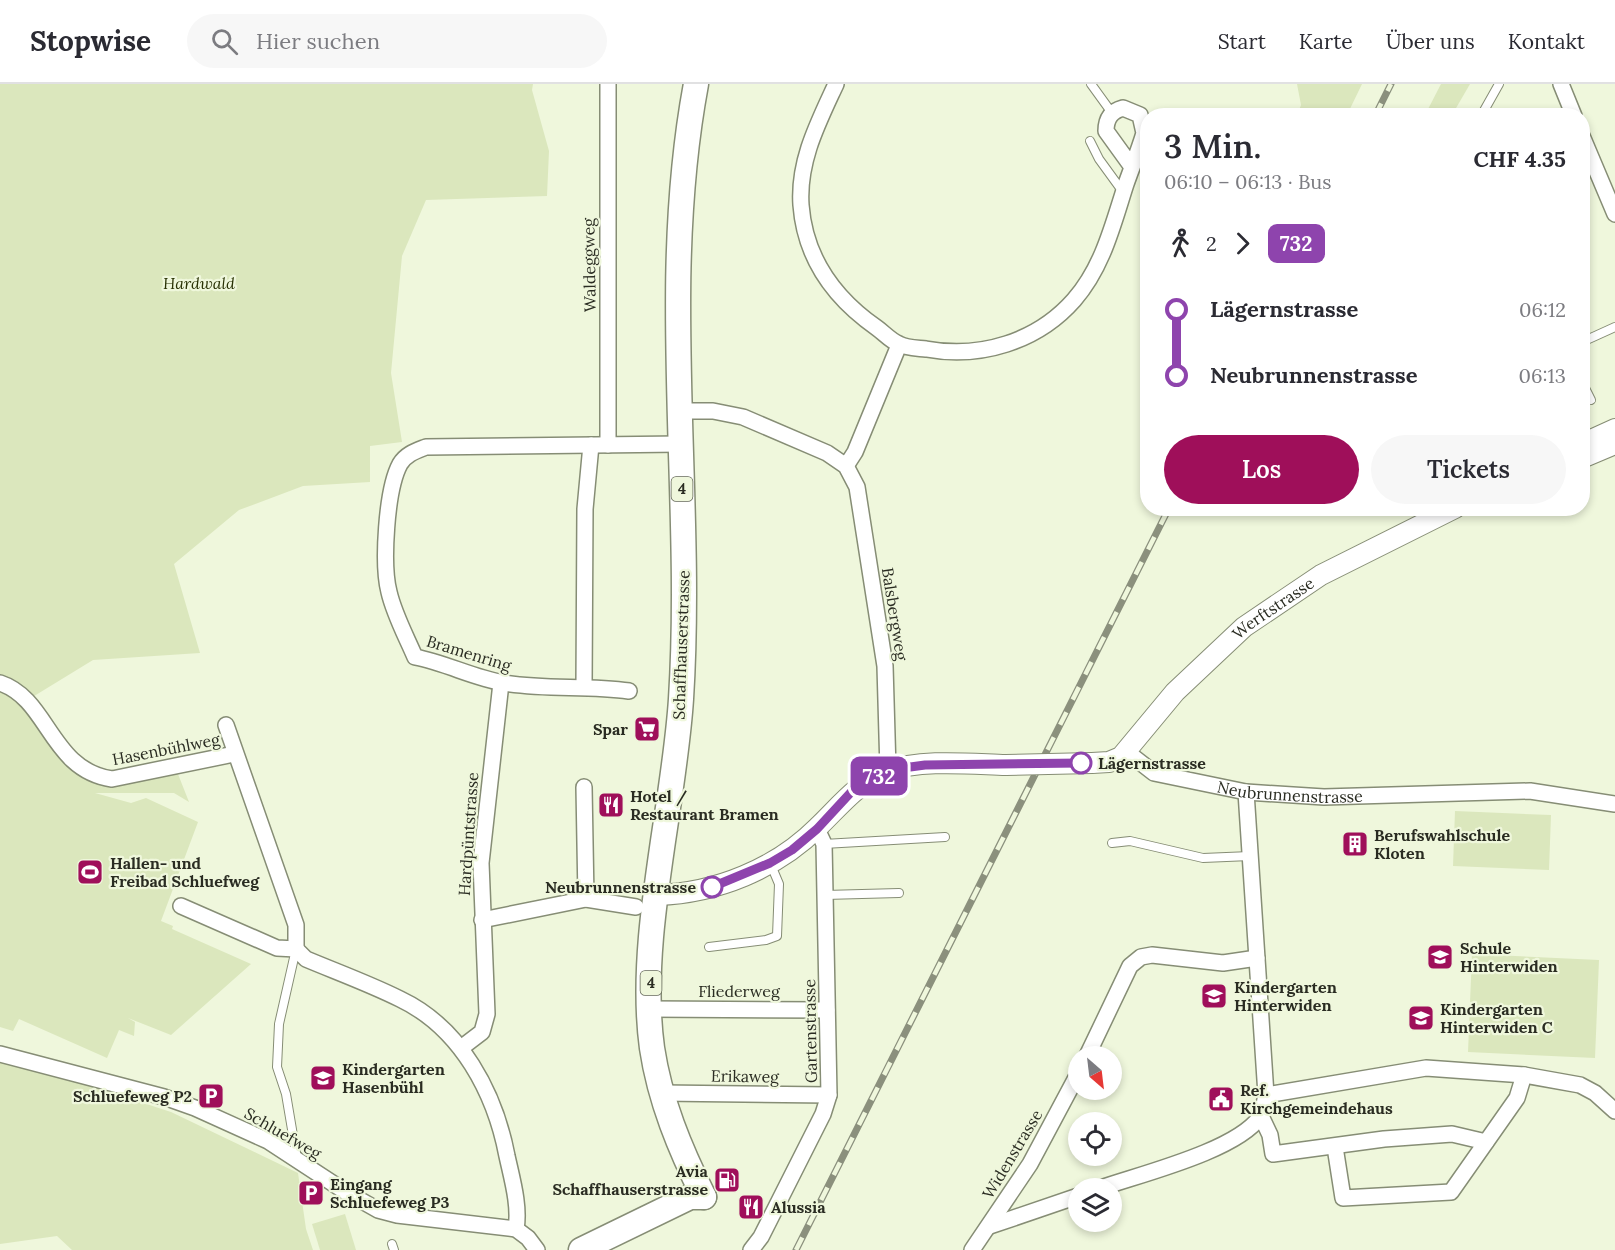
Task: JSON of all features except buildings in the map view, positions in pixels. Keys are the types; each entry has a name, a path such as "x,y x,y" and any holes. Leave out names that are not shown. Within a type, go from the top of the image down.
{"main road":[{"name":"Schaffhauserstrasse","path":"696,84 689,120 677,260 681,411 681,699 651,958 650,1009 652,1047 662,1093 682,1154 704,1197"},
{"path":"580,1250 690,1197 704,1197"},
{"path":"606,1250 696,1210 704,1197"}],"street":[{"name":"Waldeggweg","path":"608,84 608,446"},
{"path":"836,84 814,130 803,171 801,203 807,240 822,273 833,290 865,320 899,345 947,352 976,351 1017,340 1046,324 1074,300 1096,269 1140,144"},
{"path":"1561,84 1571,108"},
{"path":"1132,167 1106,131 1106,124 1112,113 1130,108 1140,117"},
{"path":"1590,154 1614,206"},
{"path":"681,411 713,411 743,417 827,453 846,466 855,452 899,345"},
{"path":"1590,440 1615,429"},
{"name":"Bramenring","path":"629,692 584,686 524,686 501,683 415,657 389,592 384,540 400,464 411,452 426,447 681,444"},
{"path":"1590,455 1615,444"},
{"path":"584,686 585,509 591,445"},
{"name":"Balsbergweg","path":"846,466 857,487 885,666 888,770"},
{"name":"Werftstrasse","path":"1127,752 1175,692 1244,627 1321,575 1439,516"},
{"name":"Hasenbühlweg","path":"0,683 21,696 62,750 79,767 92,775 112,778 234,754"},
{"name":"Hardpüntstrasse","path":"461,1048 482,1032 486,1024 481,863 501,683"},
{"name":"Hasenbühlweg","path":"226,725 234,754 296,925 296,949"},
{"path":"658,895 712,887 770,863 820,836 854,789 888,770 925,765 1092,763 1115,760 1127,752"},
{"name":"Neubrunnenstrasse","path":"1127,752 1154,773 1246,792 1324,797 1530,791 1615,804"},
{"path":"584,787 586,899"},
{"path":"1122,1181 1215,1149 1240,1136 1261,1116 1266,1095 1246,792"},
{"name":"Gartenstrasse","path":"751,1250 761,1237 823,1114 829,1095 825,895 820,836"},
{"path":"482,920 586,899 636,907"},
{"path":"181,906 277,948 296,949 306,959 402,999 432,1021 461,1048 493,1103 500,1125 518,1219 516,1229 528,1238 537,1250"},
{"path":"1093,1046 1130,966 1141,957 1152,955 1223,963 1257,957"},
{"name":"Fliederweg","path":"650,1009 827,1010"},
{"name":"Schluefweg","path":"0,1054 175,1100 268,1141 378,1210 397,1215 516,1229"},
{"path":"1266,1095 1426,1068 1524,1075 1580,1085 1594,1093 1615,1112"},
{"path":"1335,1147 1343,1198 1451,1192 1517,1098 1524,1075"},
{"name":"Erikaweg","path":"662,1093 829,1095"},
{"name":"Widenstrasse","path":"972,1250 1030,1164 1068,1093"},
{"path":"1261,1116 1270,1135 1273,1154 1384,1139 1452,1134 1486,1142"},
{"path":"990,1226 1068,1199"}],"lane":[{"path":"1091,84 1112,113"},
{"path":"1486,108 1499,84"},
{"path":"1090,141 1099,159 1123,192"},
{"path":"1590,338 1615,327"},
{"path":"820,836 945,837"},
{"path":"1112,843 1130,842 1203,858 1250,856"},
{"path":"709,947 766,940 777,936 779,884 770,863"},
{"path":"825,895 899,893"},
{"path":"296,949 279,1024 277,1067 286,1094 297,1159"}],"green space":[{"name":"Hardwald","path":"0,84 533,84 532,90 549,151 547,196 426,200 402,256 391,373 402,442 370,446 370,482 303,486 239,510 174,564 200,653 93,660 26,701 80,773 176,769 189,802 174,793 95,793 131,803 146,798 198,822 161,921 173,926 172,929 251,964 171,1035 128,1018 135,1022 134,1036 119,1030 107,1058 19,1019 13,1031 0,1027"},
{"path":"1297,84 1362,84 1350,108 1300,108"},
{"path":"1441,84 1470,84 1456,108 1429,108"},
{"path":"1455,811 1551,815 1549,870 1453,866"},
{"path":"1472,954 1599,960 1595,1058 1468,1052"},
{"path":"0,1058 120,1091 125,1097 171,1112 298,1173 306,1229 313,1250 72,1250 57,1236 0,1244"},
{"path":"345,1214 356,1250 320,1250 312,1224"}],"railway":[{"path":"1379,108 1391,84"},
{"path":"796,1250 1165,516"}],"bus line":[{"name":"732","path":"712,887 742,877 792,850 817,829 854,789 888,770 925,765 1081,763"}],"place":[{"name":"Spar","path":"647,729"},
{"name":"Lägernstrasse","path":"1081,763"},
{"name":"Hotel / Restaurant Bramen","path":"611,805"},
{"name":"Berufswahlschule Kloten","path":"1355,844"},
{"name":"Hallen- und Freibad Schluefweg","path":"90,872"},
{"name":"Neubrunnenstrasse","path":"712,887"},
{"name":"Schule Hinterwiden","path":"1440,957"},
{"name":"Kindergarten Hinterwiden","path":"1214,996"},
{"name":"Kindergarten Hinterwiden C","path":"1421,1018"},
{"name":"Kindergarten Hasenbühl","path":"323,1078"},
{"name":"Schluefeweg P2","path":"211,1096"},
{"name":"Ref. Kirchgemeindehaus","path":"1221,1099"},
{"name":"Avia Schaffhauserstrasse","path":"727,1180"},
{"name":"Eingang Schluefeweg P3","path":"311,1193"},
{"name":"Alussia","path":"751,1207"}]}
